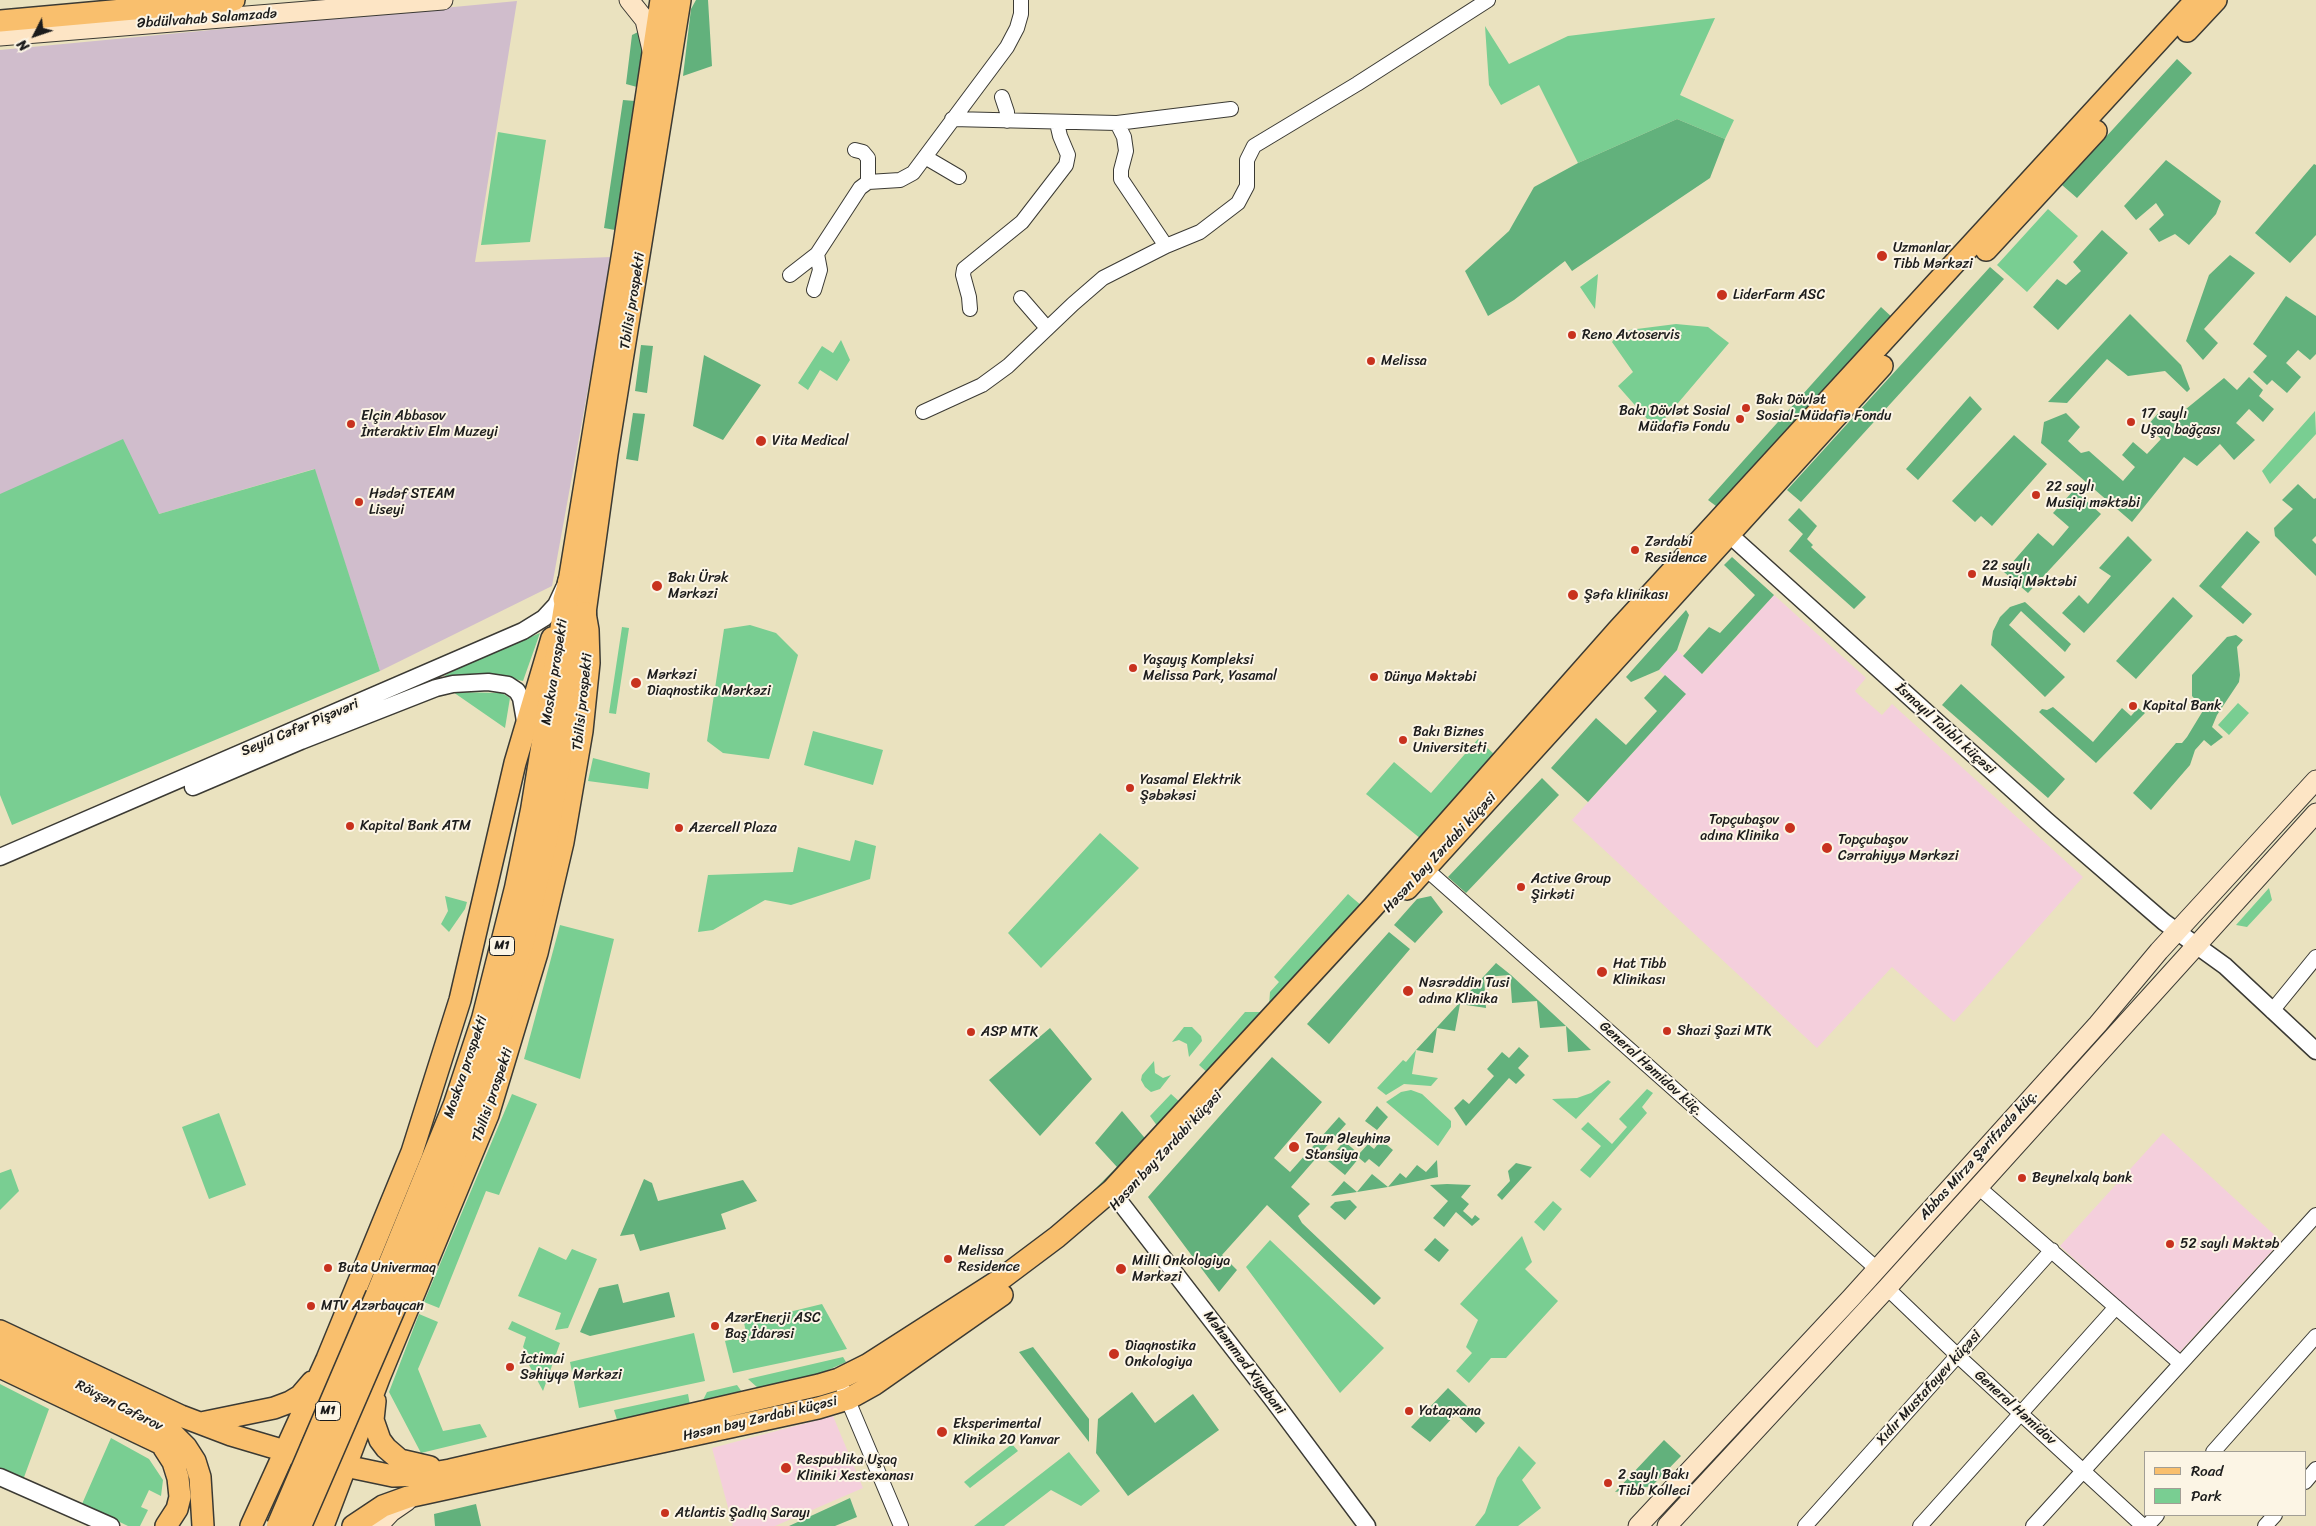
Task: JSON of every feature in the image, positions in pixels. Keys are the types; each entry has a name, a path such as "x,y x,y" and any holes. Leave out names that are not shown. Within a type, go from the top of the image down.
{"highway":[{"name":"Moskva prospekti","path":"300,1526 387,1300 483,1019 516,888 532,810 571,574"},
{"name":"Moskva prospekti","path":"278,1526 387,1300 472,1109 521,950 547,835 585,613"}],"main road":[{"name":"Əbdülvahab Salamzadə","path":"0,20 234,0"},
{"name":"Əbdülvahab Salamzadə","path":"0,36 444,0"},
{"path":"629,0 645,20 652,55"},
{"name":"Tbilisi prospekti","path":"327,1359 412,1152 433,1090 473,951 508,794 526,726 571,574 660,0"},
{"path":"679,10 685,0"},
{"path":"1723,529 2196,0"},
{"path":"1723,529 1987,249 2216,0"},
{"name":"Tbilisi prospekti","path":"379,1378 488,1115 537,954 568,814 582,731 589,663 588,630 585,613 606,454 679,10"},
{"name":"Həsən bəy Zərdabi küçəsi","path":"312,1459 393,1476 421,1475 450,1470 829,1382 867,1365 1001,1278 1057,1237 1112,1190 1373,907 1516,758 1723,529"},
{"name":"Həsən bəy Zərdabi küçəsi","path":"352,1526 383,1506 428,1492 826,1406 848,1399 875,1384 1044,1265 1120,1202 1426,870 1516,758"},
{"name":"Abbas Mirzə Şərifzadə küç.","path":"1638,1526 1877,1269 2098,1024 2176,932 2316,780"},
{"name":"Abbas Mirzə Şərifzadə küç.","path":"1667,1526 1887,1288 1977,1186 2316,813"},
{"path":"1902,1240 1917,1253"},
{"path":"0,1315 63,1359"},
{"name":"Rövşən Cəfərov","path":"0,1331 199,1424 284,1452 312,1459"},
{"name":"Rövşən Cəfərov","path":"0,1349 128,1408 164,1427 186,1447 195,1461 200,1477 202,1517"},
{"path":"327,1359 330,1379 340,1388 350,1392 356,1394 366,1391 379,1378"},
{"path":"199,1424 246,1415 290,1402 309,1386 327,1359"},
{"path":"251,1526 327,1359"},
{"path":"0,1366 168,1447 185,1463 195,1480 202,1517"},
{"path":"323,1526 379,1378"},
{"path":"379,1378 373,1420 378,1435 386,1448 400,1460 413,1465 450,1470"},
{"path":"826,1406 829,1382"},
{"path":"156,1441 166,1450 173,1462 178,1478 180,1497 177,1509 166,1526"},
{"path":"271,1481 282,1468 294,1460 312,1459 329,1471 334,1479 333,1503"},
{"path":"378,1526 400,1505 428,1492"}],"street":[{"path":"790,275 817,254 860,188 868,182 900,180 913,173 1007,47 1018,28 1021,0"},
{"path":"923,412 982,385 1008,366 1103,278 1166,246 1200,232 1238,203 1247,186 1247,160 1254,146 1357,84 1488,0"},
{"path":"1002,97 1007,112 1007,121"},
{"path":"952,119 1117,124 1231,109"},
{"path":"970,309 969,297 962,275 964,269 1022,222 1035,208 1066,165 1068,155 1057,123"},
{"path":"1117,124 1124,137 1126,151 1121,170 1121,179 1166,246"},
{"path":"855,150 863,152 868,158 868,182"},
{"path":"925,157 959,177"},
{"path":"814,290 820,270 817,254"},
{"path":"1020,298 1047,328"},
{"name":"İsmayıl Talıblı küçəsi","path":"1723,529 2046,820 2176,932 2225,966 2316,1051"},
{"name":"Seyid Cəfər Pişəvəri","path":"0,857 523,631 544,618 561,596 571,574"},
{"name":"Seyid Cəfər Pişəvəri","path":"0,869 300,741 392,707 436,688 453,684 499,683 513,688 521,698 526,726"},
{"path":"385,692 392,707"},
{"name":"General Həmidov küç.","path":"1426,870 1877,1269"},
{"path":"2272,1011 2315,960"},
{"path":"1977,1186 2180,1364"},
{"name":"Məhəmməd Xiyabani","path":"1120,1202 1273,1400 1367,1526"},
{"path":"2033,1526 2316,1215"},
{"name":"Xıdır Mustafayev küçəsi","path":"1805,1526 2052,1250"},
{"name":"General Həmidov","path":"1887,1288 2020,1414 2144,1526"},
{"path":"1920,1526 2116,1307"},
{"path":"2214,1451 2316,1336"},
{"path":"829,1382 848,1399 901,1526"},
{"path":"2306,1481 2316,1469"},
{"path":"0,1477 110,1526"},
{"path":"2148,1526 2157,1516"},
{"path":"2265,1526 2274,1516"}],"shaded area":[{"path":"517,1 475,262 612,257 552,586 380,671 314,469 159,514 0,494 0,50"},
{"name":"Topçubaşov Cərrahiyyə Mərkəzi","path":"1774,595 1866,678 1855,691 1859,695 1882,715 1892,704 2083,877 1954,1022 1892,967 1817,1048 1572,820 1685,695 1659,670 1677,650 1703,674"},
{"name":"52 saylı Məktəb","path":"2163,1133 2281,1241 2178,1354 2060,1246"},
{"name":"Respublika Uşaq Kliniki Xestexanası","path":"833,1416 863,1488 775,1526 733,1526 712,1448"}],"green space":[{"path":"696,0 708,0 712,66 683,76 691,9"},
{"path":"1715,18 1680,95 1734,120 1725,139 1677,119 1578,163 1539,85 1501,105 1489,85 1485,26 1509,64 1568,36"},
{"path":"640,31 643,47 637,87 626,84 632,35"},
{"path":"2177,59 2192,73 2077,198 2062,185"},
{"path":"623,100 635,101 615,230 604,228"},
{"path":"1677,119 1725,139 1710,178 1572,271 1565,261 1514,300 1488,316 1465,271 1509,231 1534,187 1578,163"},
{"path":"498,132 546,140 530,242 481,245"},
{"path":"2166,160 2221,201 2216,214 2189,245 2175,234 2159,242 2149,229 2164,215 2156,203 2136,220 2124,206"},
{"path":"2314,164 2316,165 2316,235 2290,263 2255,233"},
{"path":"2048,209 2078,236 2027,292 1997,265"},
{"path":"2102,230 2128,253 2058,330 2033,307 2057,279 2066,285 2081,271 2073,262"},
{"path":"2230,255 2255,273 2204,329 2218,343 2203,360 2186,341 2209,275"},
{"path":"1990,267 2004,279 1801,502 1787,490"},
{"path":"1598,274 1595,309 1580,287"},
{"path":"2286,296 2316,316 2316,354 2310,360 2298,350 2286,363 2301,377 2287,393 2272,380 2267,385 2253,372 2267,356 2253,344"},
{"path":"1881,307 1894,319 1720,509 1708,500"},
{"path":"2130,314 2181,365 2190,389 2187,392 2165,371 2128,376 2107,359 2067,403 2048,402"},
{"path":"1676,324 1708,327 1729,343 1656,429 1618,386 1633,372 1612,342 1621,331"},
{"path":"841,340 850,360 837,381 820,370 808,390 798,383 822,346 833,353"},
{"path":"641,345 653,346 647,393 635,391"},
{"path":"704,355 761,385 723,440 693,426"},
{"path":"2249,377 2263,390 2259,396 2274,409 2263,422 2249,409 2236,423 2255,440 2234,460 2220,444 2197,466 2184,457 2132,522 2041,443 2044,422 2066,413 2080,427 2068,441 2081,453 2089,451 2123,481 2135,467 2122,455 2133,442 2147,454 2161,439 2147,426 2161,410 2175,422 2186,409 2224,378 2237,390"},
{"path":"1970,396 1982,409 1918,480 1906,469"},
{"path":"2315,411 2316,434 2270,484 2262,471"},
{"path":"633,413 645,414 638,461 626,459"},
{"path":"2014,435 2047,464 1992,526 1981,516 1975,522 1952,501"},
{"path":"123,439 159,514 315,469 380,671 12,825 0,795 0,494"},
{"path":"2298,484 2314,499 2316,498 2316,536 2312,540 2316,544 2316,576 2275,536 2274,528 2293,509 2282,500"},
{"path":"2074,490 2101,514 2028,593 2004,572 2038,533 2053,546 2069,527 2053,513"},
{"path":"1799,508 1817,526 1807,539 1813,545 1811,547 1866,597 1854,609 1789,551 1803,534 1788,520"},
{"path":"2247,531 2260,542 2221,587 2252,614 2243,624 2199,586"},
{"path":"2128,536 2152,560 2084,633 2062,613 2079,595 2088,604 2111,576 2099,568"},
{"path":"1732,557 1774,595 1702,674 1683,656 1709,627 1720,633 1755,595 1724,565"},
{"path":"2173,597 2193,616 2136,679 2116,661"},
{"path":"2025,602 2071,644 2065,652 2021,611 2009,625 2065,677 2045,697 1991,645 1993,631 2000,617 2010,607"},
{"path":"1686,610 1689,615 1677,650 1659,670 1631,682 1626,677"},
{"path":"750,625 776,633 798,655 769,759 723,753 707,741 724,629"},
{"path":"622,627 629,628 616,714 609,713"},
{"path":"540,633 523,681 501,676 444,676 471,662"},
{"path":"2236,635 2243,640 2237,647 2239,682 2217,715 2212,727 2223,737 2211,746 2204,740 2195,750 2190,765 2151,810 2133,793 2176,743 2182,743 2204,709 2192,696 2192,675 2227,637"},
{"path":"1665,675 1686,694 1588,802 1551,768 1596,718 1626,745 1657,711 1644,698"},
{"path":"1961,684 2065,779 2048,798 1942,705"},
{"path":"453,692 502,693 510,698 505,728"},
{"path":"2238,703 2249,713 2229,735 2218,725"},
{"path":"2053,707 2093,742 2122,708 2131,716 2138,708 2145,713 2096,763 2039,712 2042,709 2047,710"},
{"path":"813,731 883,750 873,785 804,765"},
{"path":"1478,739 1496,756 1421,839 1366,794 1394,762 1431,793"},
{"path":"593,758 650,773 648,789 588,781"},
{"path":"1542,778 1559,795 1466,893 1448,877"},
{"path":"1100,833 1139,868 1041,968 1008,933"},
{"path":"855,840 876,846 870,879 791,905 765,900 713,930 698,932 708,875 793,872 798,847 850,861"},
{"path":"2269,888 2272,900 2247,927 2236,925"},
{"path":"1348,894 1362,906 1269,1006 1270,992 1279,982 1274,977"},
{"path":"445,896 467,902 465,909 449,932 441,924 448,911"},
{"path":"1431,896 1443,912 1415,943 1394,925 1417,899"},
{"path":"560,925 614,939 580,1079 524,1059"},
{"path":"1389,932 1410,949 1329,1044 1307,1024"},
{"path":"1496,963 1511,975 1566,1026 1540,1028 1537,1001 1512,1003 1510,975 1484,977 1486,1008 1460,1004 1455,1031 1437,1028 1433,1053 1416,1050"},
{"path":"1245,1012 1263,1012 1209,1074 1199,1065"},
{"path":"1566,1026 1591,1050 1568,1052"},
{"path":"1184,1027 1192,1027 1201,1036 1202,1041 1189,1057 1187,1044 1179,1040 1172,1042"},
{"path":"1050,1028 1092,1079 1040,1136 989,1080"},
{"path":"1519,1047 1529,1056 1518,1068 1525,1075 1516,1084 1509,1078 1466,1126 1454,1108 1463,1099 1469,1104 1494,1076 1487,1069 1502,1052 1509,1058"},
{"path":"1416,1050 1412,1074 1438,1078 1431,1086 1404,1084 1386,1095 1377,1088 1403,1060 1406,1062"},
{"path":"1272,1057 1322,1102 1274,1158 1290,1172 1339,1117 1346,1124 1291,1187 1310,1204 1298,1216 1302,1223 1381,1298 1374,1305 1267,1205 1222,1255 1237,1270 1219,1292 1148,1197"},
{"path":"1154,1061 1155,1073 1163,1078 1171,1075 1160,1089 1151,1092 1141,1080 1142,1075"},
{"path":"1608,1080 1611,1082 1576,1119 1552,1099 1577,1098 1591,1093"},
{"path":"1647,1089 1653,1093 1642,1107 1647,1113 1590,1178 1580,1170 1601,1146 1581,1129 1588,1122 1612,1144 1627,1127 1619,1119"},
{"path":"1411,1090 1422,1094 1451,1121 1451,1127 1438,1146 1386,1102 1401,1092"},
{"path":"512,1094 537,1104 499,1195 486,1191 439,1308 424,1302"},
{"path":"1171,1094 1181,1103 1158,1127 1150,1116"},
{"path":"1377,1106 1388,1117 1377,1130 1365,1121"},
{"path":"1122,1111 1149,1143 1097,1196 1093,1191 1117,1167 1095,1143"},
{"path":"219,1113 246,1185 209,1199 182,1127"},
{"path":"1381,1140 1393,1150 1379,1167 1369,1159 1365,1163 1359,1158 1345,1175 1328,1161 1344,1141 1359,1154 1368,1144 1374,1149"},
{"path":"1437,1160 1438,1177 1388,1187 1400,1173 1406,1178 1417,1165 1426,1172"},
{"path":"1516,1163 1532,1167 1502,1200 1497,1195 1510,1181 1508,1171"},
{"path":"11,1169 19,1191 0,1210 0,1173"},
{"path":"1372,1174 1388,1187 1357,1192"},
{"path":"644,1179 652,1183 658,1201 743,1180 757,1201 721,1214 726,1229 640,1251 634,1234 620,1236"},
{"path":"1344,1181 1357,1192 1331,1196"},
{"path":"1430,1185 1471,1185 1461,1197 1469,1204 1463,1211 1472,1219 1475,1215 1480,1219 1472,1226 1456,1212 1444,1227 1433,1218 1448,1201"},
{"path":"1350,1200 1357,1207 1345,1220 1330,1207 1335,1202"},
{"path":"1553,1201 1562,1209 1544,1231 1534,1222"},
{"path":"1522,1236 1532,1262 1525,1269 1558,1301 1506,1358 1491,1358 1469,1383 1456,1371 1472,1353 1466,1347 1478,1320 1460,1304"},
{"path":"1435,1238 1449,1250 1439,1262 1424,1250"},
{"path":"1270,1240 1384,1348 1340,1393 1246,1267"},
{"path":"539,1247 566,1260 572,1249 597,1259 568,1328 555,1330 561,1313 518,1296"},
{"path":"618,1284 623,1303 669,1292 675,1317 590,1336 580,1332 599,1288"},
{"path":"822,1304 847,1349 733,1373 725,1341 747,1336 744,1323"},
{"path":"419,1314 438,1322 418,1369 443,1431 480,1424 487,1437 421,1453 389,1392"},
{"path":"512,1321 560,1343 543,1391 528,1363 533,1359 523,1347 526,1337 508,1329"},
{"path":"694,1333 705,1381 579,1408 570,1362"},
{"path":"1033,1347 1089,1419 1089,1442 1019,1352"},
{"path":"843,1357 846,1362 817,1375 759,1389 748,1379"},
{"path":"0,1384 49,1409 23,1480 0,1471"},
{"path":"737,1385 742,1392 702,1402 707,1392"},
{"path":"1448,1388 1485,1423 1476,1433 1456,1414 1430,1442 1411,1427"},
{"path":"1132,1392 1155,1423 1193,1394 1219,1430 1128,1496 1096,1453 1098,1419"},
{"path":"688,1394 690,1405 618,1423 614,1410"},
{"path":"111,1438 149,1459 163,1480 161,1496 149,1490 141,1507 148,1510 140,1526 128,1526 82,1504"},
{"path":"1664,1440 1681,1456 1652,1486 1615,1492"},
{"path":"1012,1444 1018,1451 970,1488 964,1482"},
{"path":"1519,1446 1536,1463 1522,1480 1541,1508 1518,1526 1475,1526 1485,1513 1497,1478"},
{"path":"1069,1452 1100,1491 1081,1506 1051,1490 1004,1526 974,1526"},
{"path":"850,1498 857,1517 835,1526 789,1526"},
{"path":"476,1504 481,1526 435,1526 434,1514"}],"place":[{"name":"Uzmanlar Tibb Mərkəzi","path":"1882,256"},
{"name":"LiderFarm ASC","path":"1722,295"},
{"name":"Reno Avtoservis","path":"1572,335"},
{"name":"Melissa","path":"1371,361"},
{"name":"Bakı Dövlət Sosial-Müdafiə Fondu","path":"1746,408"},
{"name":"Bakı Dövlət Sosial Müdafiə Fondu","path":"1740,419"},
{"name":"17 saylı Uşaq bağçası","path":"2131,422"},
{"name":"Elçin Abbasov İnteraktiv Elm Muzeyi","path":"351,424"},
{"name":"Vita Medical","path":"761,441"},
{"name":"22 saylı Musiqi məktəbi","path":"2036,495"},
{"name":"Hədəf STEAM Liseyi","path":"359,502"},
{"name":"Zərdabi Residence","path":"1635,550"},
{"name":"22 saylı Musiqi Məktəbi","path":"1972,574"},
{"name":"Bakı Ürək Mərkəzi","path":"657,586"},
{"name":"Şəfa klinikası","path":"1573,595"},
{"name":"Yaşayış Kompleksi Melissa Park, Yasamal","path":"1133,668"},
{"name":"Dünya Məktəbi","path":"1374,677"},
{"name":"Mərkəzi Diaqnostika Mərkəzi","path":"636,683"},
{"name":"Kapital Bank","path":"2133,706"},
{"name":"Bakı Biznes Universiteti","path":"1403,740"},
{"name":"Yasamal Elektrik Şəbəkəsi","path":"1130,788"},
{"name":"Kapital Bank ATM","path":"350,826"},
{"name":"Azercell Plaza","path":"679,828"},
{"name":"Topçubaşov adına Klinika","path":"1790,828"},
{"name":"Topçubaşov Cərrahiyyə Mərkəzi","path":"1827,848"},
{"name":"Active Group Şirkəti","path":"1521,887"},
{"name":"Hat Tibb Klinikası","path":"1602,972"},
{"name":"Nəsrəddin Tusi adına Klinika","path":"1408,991"},
{"name":"Shazi Şazi MTK","path":"1667,1031"},
{"name":"ASP MTK","path":"971,1032"},
{"name":"Taun Əleyhinə Stansiya","path":"1294,1147"},
{"name":"Beynelxalq bank","path":"2022,1178"},
{"name":"52 saylı Məktəb","path":"2170,1244"},
{"name":"Melissa Residence","path":"948,1259"},
{"name":"Buta Univermaq","path":"328,1268"},
{"name":"Milli Onkologiya Mərkəzi","path":"1121,1269"},
{"name":"MTV Azərbaycan","path":"311,1306"},
{"name":"AzərEnerji ASC Baş İdarəsi","path":"715,1326"},
{"name":"Diaqnostika Onkologiya","path":"1114,1354"},
{"name":"İctimai Səhiyyə Mərkəzi","path":"510,1367"},
{"name":"Yataqxana","path":"1409,1411"},
{"name":"Eksperimental Klinika 20 Yanvar","path":"942,1432"},
{"name":"Respublika Uşaq Kliniki Xestexanası","path":"786,1468"},
{"name":"2 saylı Bakı Tibb Kolleci","path":"1608,1483"},
{"name":"Atlantis Şadlıq Sarayı","path":"665,1513"}]}
